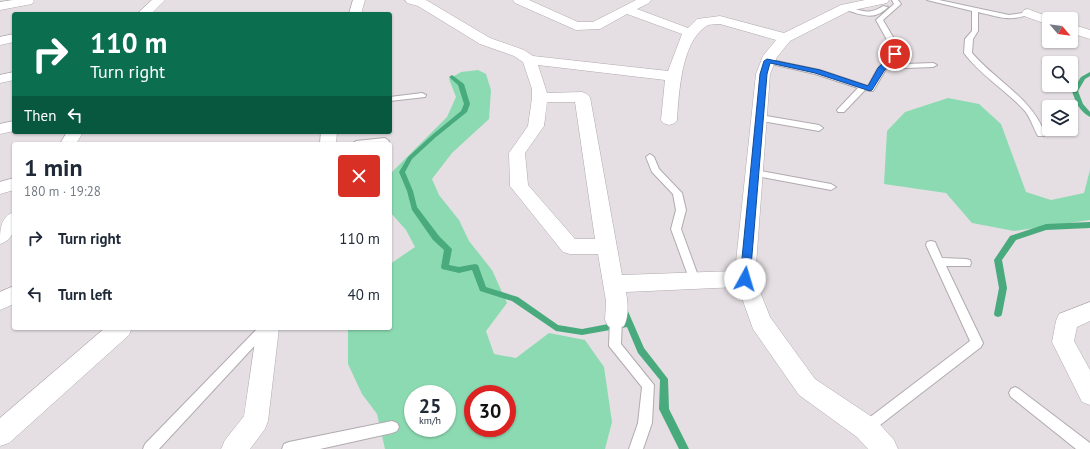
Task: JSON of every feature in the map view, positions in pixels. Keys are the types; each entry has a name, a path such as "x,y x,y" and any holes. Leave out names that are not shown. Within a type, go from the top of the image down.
{"street":[{"path":"145,12 159,0"},
{"path":"356,12 359,0"},
{"path":"411,0 422,3 485,41 519,53 529,60 673,76"},
{"path":"519,0 576,26 595,26 645,0"},
{"path":"883,0 847,7 785,38 767,61 763,74 745,279 761,322 808,387 866,428 885,449"},
{"path":"0,6 28,1"},
{"path":"627,10 690,33"},
{"path":"1034,11 1042,16"},
{"path":"669,120 673,76 688,35 702,22 720,20 785,38"},
{"path":"1078,31 1090,35"},
{"path":"0,41 12,38"},
{"path":"529,60 539,89 540,98 536,126 517,153 519,186 570,247 606,246"},
{"path":"0,79 12,76"},
{"path":"540,98 582,97 606,246 617,301 616,320"},
{"path":"0,129 12,126"},
{"path":"0,188 12,185"},
{"path":"0,238 12,222"},
{"path":"614,284 745,279"},
{"path":"0,301 12,296"},
{"path":"1090,311 1067,320 1063,342 1090,394"},
{"path":"0,434 119,330"},
{"path":"242,447 256,421 266,330"}],"lane":[{"path":"847,7 875,14 895,0 898,4 879,20"},
{"path":"930,0 975,11 1009,17 1017,17 1034,11"},
{"path":"767,61 817,72 870,89 881,70 888,64 895,54 896,49 879,20 847,7"},
{"path":"975,11 976,31 969,39 968,53 979,66 1005,87 1036,120 1041,134"},
{"path":"888,64 906,66 933,65"},
{"path":"841,110 863,87"},
{"path":"392,99 422,95"},
{"path":"760,118 819,128"},
{"path":"375,142 384,141"},
{"path":"650,157 655,170 677,193 681,210 676,229 695,281"},
{"path":"755,173 831,187"},
{"path":"866,428 977,343 931,246"},
{"path":"939,262 966,263"},
{"path":"616,320 615,346 648,385 645,423 636,449"},
{"path":"150,449 264,330"},
{"path":"1015,393 1087,449"},
{"path":"289,449 392,427"}],"green space":[{"path":"478,70 486,74 491,90 489,119 452,153 432,179 439,195 459,220 469,241 492,270 507,303 486,331 494,354 516,358 549,333 585,340 604,367 612,422 605,449 385,449 377,414 362,394 348,364 348,330 392,330 392,263 415,247 406,230 392,214 392,172 447,117 456,97 449,79 461,72"},
{"path":"948,98 979,104 1001,124 1026,192 1051,200 1084,193 1090,170 1090,220 1014,231 972,223 946,193 884,184 887,131 905,112"}],"waterway":[{"path":"1090,74 1083,78 1075,91 1080,104 1090,115"},
{"path":"452,77 461,84 467,104 464,112 410,158 402,172 410,191 414,208 436,238 448,249 445,267 459,270 475,267 483,289 515,299 556,328 582,332 629,323"},
{"path":"998,314 1003,288 998,260 1013,238 1046,227 1090,225"},
{"path":"624,311 629,323"},
{"path":"629,323 641,350 664,379 664,409 684,449"}],"route":[{"path":"745,279 763,74 767,61 817,72 870,89 881,70 888,64 895,54"}]}
